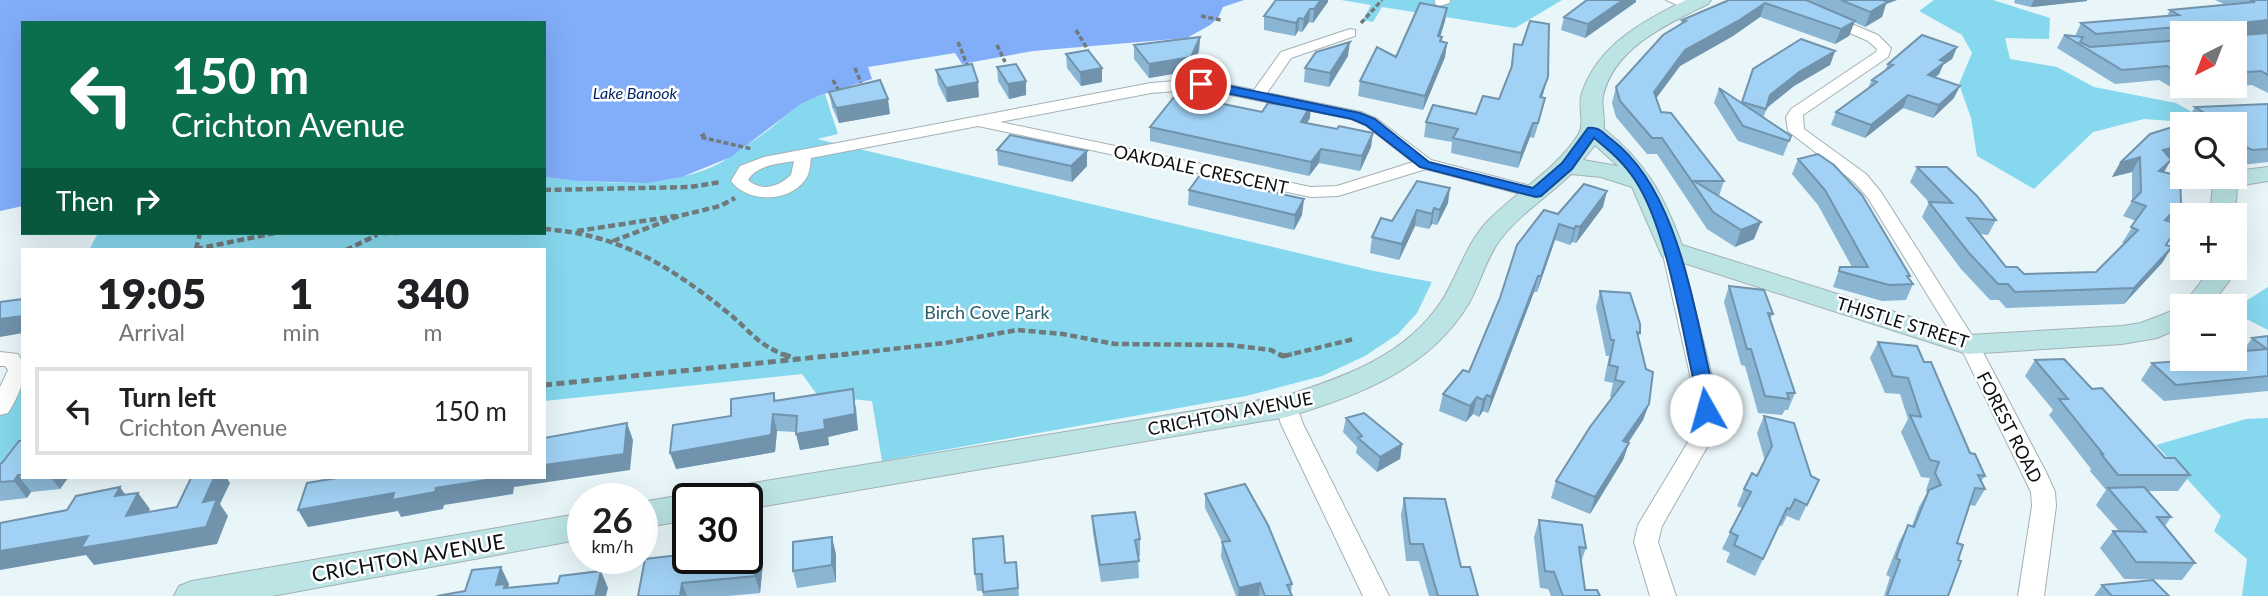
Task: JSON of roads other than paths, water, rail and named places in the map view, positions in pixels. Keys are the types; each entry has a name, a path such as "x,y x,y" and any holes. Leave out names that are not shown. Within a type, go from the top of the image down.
{"street":[{"name":"FOREST ROAD","path":"1782,0 1873,38 1884,48 1883,54 1797,112 1794,117 1796,131 1866,185 1967,345 2029,461 2043,492 2044,506 2031,596"},
{"path":"1663,596 1648,557 1646,542 1650,525 1699,443 1705,424 1704,387 1671,250 1657,210 1643,182 1622,153 1593,131 1591,97 1601,72 1613,56 1639,34 1688,2"},
{"path":"1259,94 1286,55 1350,33"},
{"name":"OAKDALE CRESCENT","path":"803,156 799,177 788,186 768,192 743,186 746,170 756,164 1177,84 1201,84 1259,94 1365,119 1424,164 1536,193"},
{"name":"OAKDALE CRESCENT","path":"976,121 1311,192 1338,191 1424,164"},
{"name":"CRICHTON AVENUE","path":"763,494 1287,406 1365,380 1402,360 1432,334 1453,306 1470,276 1482,244 1496,228 1567,166 1593,131"},
{"path":"1567,166 1604,170 1643,182"},
{"path":"2224,203 2225,183 2233,179 2268,174"},
{"name":"THISTLE STREET","path":"1671,250 1967,345 2122,335 2147,331 2170,321"},
{"path":"2206,294 2217,280"},
{"path":"0,359 11,359 19,370 0,408"},
{"path":"1287,406 1292,424 1376,596"},
{"name":"CRICHTON AVENUE","path":"192,596 567,529"}],"water":[{"name":"Lake Banook","path":"0,0 1244,0 1223,7 1218,18 1210,25 1187,38 1033,51 962,64 955,53 868,67 872,79 801,104 731,157 682,177 647,183 546,177 546,21 21,21 21,206 0,211"}],"park label":[{"name":"Birch Cove Park","path":"987,312"}]}
